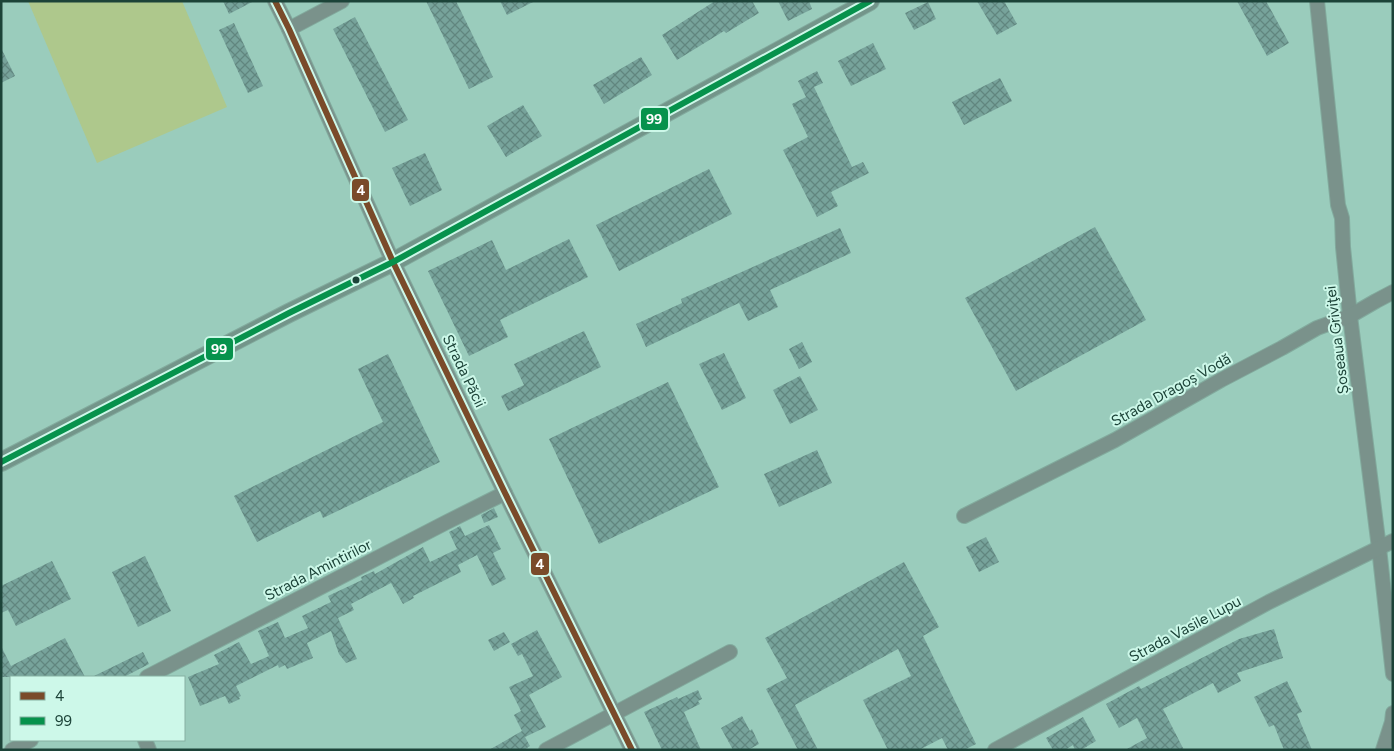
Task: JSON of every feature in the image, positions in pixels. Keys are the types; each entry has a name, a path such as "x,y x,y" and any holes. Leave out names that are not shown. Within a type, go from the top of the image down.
{"main road":[{"path":"1,462 289,313 393,262 870,1"}],"street":[{"name":"Strada Păcii","path":"275,1 393,262 632,750"},
{"path":"289,29 342,1"},
{"name":"Șoseaua Griviţei","path":"1317,1 1338,205 1342,218 1350,316 1393,674"},
{"name":"Strada Dragoș Vodă","path":"964,516 1115,440 1317,328 1350,316 1393,292"},
{"name":"Strada Amintirilor","path":"149,676 505,493"},
{"name":"Strada Vasile Lupu","path":"995,750 1269,602 1393,541"},
{"path":"546,750 614,712 730,652"},
{"path":"1383,750 1393,713"},
{"path":"12,750 29,741"}],"green space":[{"path":"28,1 182,1 227,107 97,163"}],"building":[{"path":"223,1 254,1 229,14"},
{"path":"426,1 456,1 493,77 469,89"},
{"path":"500,1 535,1 507,15"},
{"path":"715,1 752,1 759,13 726,33 724,31 677,60 662,35"},
{"path":"778,1 809,1 812,9 788,21"},
{"path":"977,1 1004,1 1017,24 997,35"},
{"path":"1237,1 1266,1 1289,43 1267,56"},
{"path":"928,2 936,19 914,30 905,13"},
{"path":"355,17 408,120 385,132 333,29"},
{"path":"234,23 263,86 248,93 219,30"},
{"path":"873,43 886,69 851,86 838,61"},
{"path":"1,48 15,76 1,83"},
{"path":"641,57 652,75 604,104 593,85"},
{"path":"817,71 823,83 814,87 852,167 863,162 869,173 831,192 838,206 817,217 783,150 808,137 792,104 806,97 798,81"},
{"path":"1000,78 1012,101 964,125 952,102"},
{"path":"523,105 542,136 506,157 487,126"},
{"path":"425,153 442,190 410,206 392,168"},
{"path":"709,169 732,214 619,271 596,225"},
{"path":"1095,227 1146,320 1016,391 965,298"},
{"path":"840,228 851,253 770,290 778,307 748,321 739,303 646,347 636,324 682,303 681,299"},
{"path":"569,239 588,277 500,320 508,337 469,356 428,271 492,240 506,270"},
{"path":"584,331 601,367 508,411 501,396 524,385 514,364"},
{"path":"802,342 812,362 799,369 789,349"},
{"path":"724,353 746,398 722,410 699,364"},
{"path":"388,354 440,462 323,518 320,511 257,542 234,496 383,422 358,369"},
{"path":"800,376 818,410 790,424 773,390"},
{"path":"668,382 719,487 599,544 549,439"},
{"path":"817,450 832,483 779,507 764,474"},
{"path":"494,508 498,517 484,523 481,515"},
{"path":"489,525 501,549 493,553 506,579 492,586 477,555 458,565 461,572 413,596 414,598 403,604 391,583 351,604 354,610 338,618 357,659 346,663 339,654 331,631 307,643 313,658 287,669 285,665 279,668 278,665 236,686 241,696 239,697 240,699 229,704 225,696 200,706 188,677 219,664 214,655 239,642 251,664 269,656 258,631 278,622 285,638 308,628 302,616 331,602 328,596 362,580 361,577 374,571 375,574 423,547 430,562 457,549 449,532 460,526 465,536"},
{"path":"986,537 999,562 979,572 966,547"},
{"path":"145,556 171,611 138,627 112,572"},
{"path":"52,561 71,599 16,626 8,610 1,613 1,586"},
{"path":"904,562 939,627 923,636 976,744 964,750 948,750 942,738 919,750 888,750 863,700 911,676 898,649 795,705 818,750 798,750 766,689 787,678 765,638"},
{"path":"1274,629 1283,658 1237,673 1241,681 1218,693 1213,683 1163,709 1184,750 1125,750 1147,738 1137,718 1119,728 1106,704 1139,686 1141,689 1239,639"},
{"path":"537,630 562,677 529,695 546,727 525,737 530,746 524,750 489,750 522,731 514,715 521,711 509,687 533,676 522,654 518,656 511,644"},
{"path":"504,632 510,642 494,651 488,640"},
{"path":"65,638 84,676 1,677 1,646 11,666"},
{"path":"143,652 149,664 126,676 94,676"},
{"path":"1287,681 1302,712 1297,714 1312,750 1284,750 1274,725 1269,727 1254,697"},
{"path":"698,690 702,699 698,701 700,704 684,712 701,750 662,750 644,712"},
{"path":"742,716 750,731 752,729 759,744 748,750 733,750 721,728"},
{"path":"1083,717 1096,741 1081,750 1075,750 1073,745 1065,750 1053,750 1046,738"}],"transit line":[{"name":"4","path":"275,1 393,262 632,750"},
{"name":"99","path":"1,462 289,313 393,262 870,1"}]}
